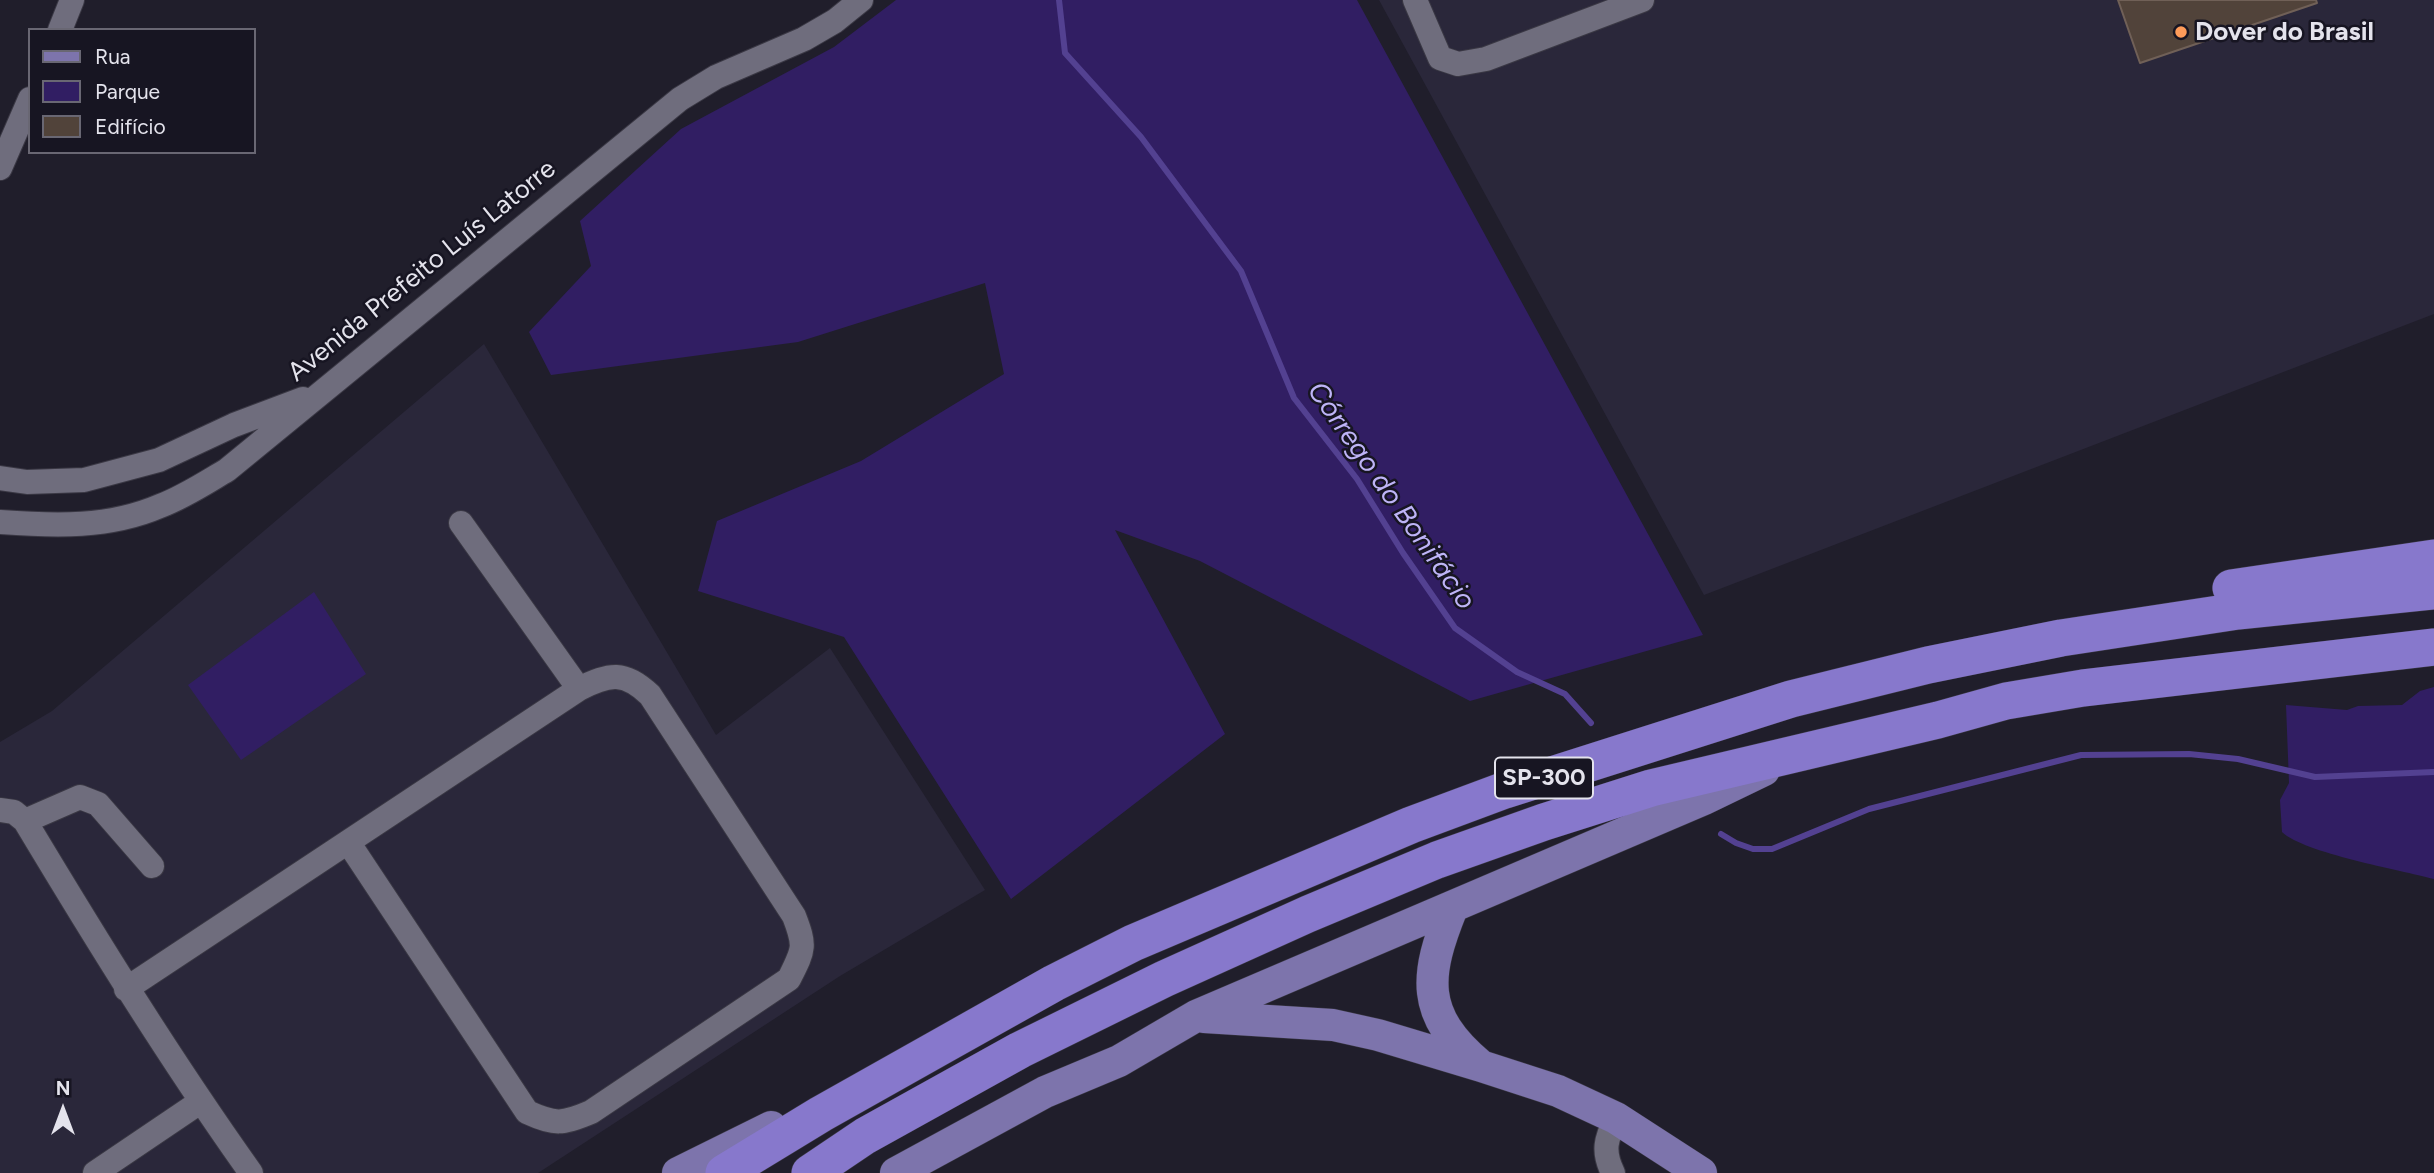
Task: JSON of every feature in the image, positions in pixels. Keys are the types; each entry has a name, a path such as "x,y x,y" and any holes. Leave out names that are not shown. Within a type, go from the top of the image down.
{"highway":[{"path":"1505,790 1626,741 1779,687 1929,647 2044,621 2173,598 2434,558"},
{"name":"SP-300","path":"724,1173 821,1114 949,1042 1054,983 1133,943 1412,825 1505,790 1791,699 1928,665 2061,638 2238,611 2434,591"},
{"name":"SP-300","path":"810,1173 865,1136 1020,1051 1164,979 1437,860 1544,822 1651,788 1938,720 2006,701 2070,690 2434,647"}],"main road":[{"path":"896,1173 1045,1092 1119,1061 1196,1016 1704,799 1800,753"},
{"path":"1452,908 1439,940 1431,984 1442,1021 1458,1047 1481,1066"},
{"path":"1196,1016 1333,1025 1378,1035 1481,1066 1558,1091 1616,1118 1701,1173"},
{"path":"678,1173 949,1042"}],"street":[{"path":"61,28 72,0"},
{"name":"Avenida Prefeito Luís Latorre","path":"0,522 83,525 128,517 159,507 227,470 680,99 716,77 804,39 835,21 861,0"},
{"path":"1415,0 1440,58 1458,64 1486,59 1642,0"},
{"path":"0,168 28,104"},
{"path":"0,478 27,482 84,480 159,460 234,425 323,391"},
{"path":"461,523 579,689"},
{"path":"126,989 579,689 597,679 615,676 635,681 650,695 794,916 803,940 799,960 789,979 591,1112 566,1123 547,1122 527,1112 348,842"},
{"path":"24,821 80,797 98,804 152,866"},
{"path":"0,810 14,812 24,821 126,989 251,1173"},
{"path":"95,1173 200,1101"},
{"path":"1613,1173 1608,1163 1606,1140 1616,1118"}],"shaded area":[{"path":"1379,0 2434,0 2434,314 1704,595"},
{"path":"484,344 716,735 830,648 985,890 840,976 538,1173 0,1173 0,742 52,711"}],"green space":[{"path":"896,0 1357,0 1703,635 1470,701 1200,561 1115,530 1225,734 1011,899 844,637 698,591 717,521 861,461 1004,374 985,283 798,342 551,375 529,332 591,266 580,221 681,129 834,47"},
{"path":"314,592 366,674 241,760 188,685"},
{"path":"2434,687 2434,879 2331,854 2293,840 2282,832 2280,800 2289,783 2286,705 2347,710 2358,706 2402,705 2420,691"}],"building":[{"name":"Dover do Brasil","path":"2118,0 2316,0 2317,3 2140,63"}],"waterway":[{"name":"Córrego do Bonifácio","path":"1059,0 1065,53 1141,137 1241,271 1294,398 1357,479 1403,553 1455,628 1517,672 1565,694 1591,723"},
{"name":"Córrego do Bonifácio","path":"1721,834 1753,849 1772,849 1869,809 2081,755 2189,754 2238,759 2315,777 2434,772"}],"place":[{"name":"Dover do Brasil","path":"2181,32"}]}
